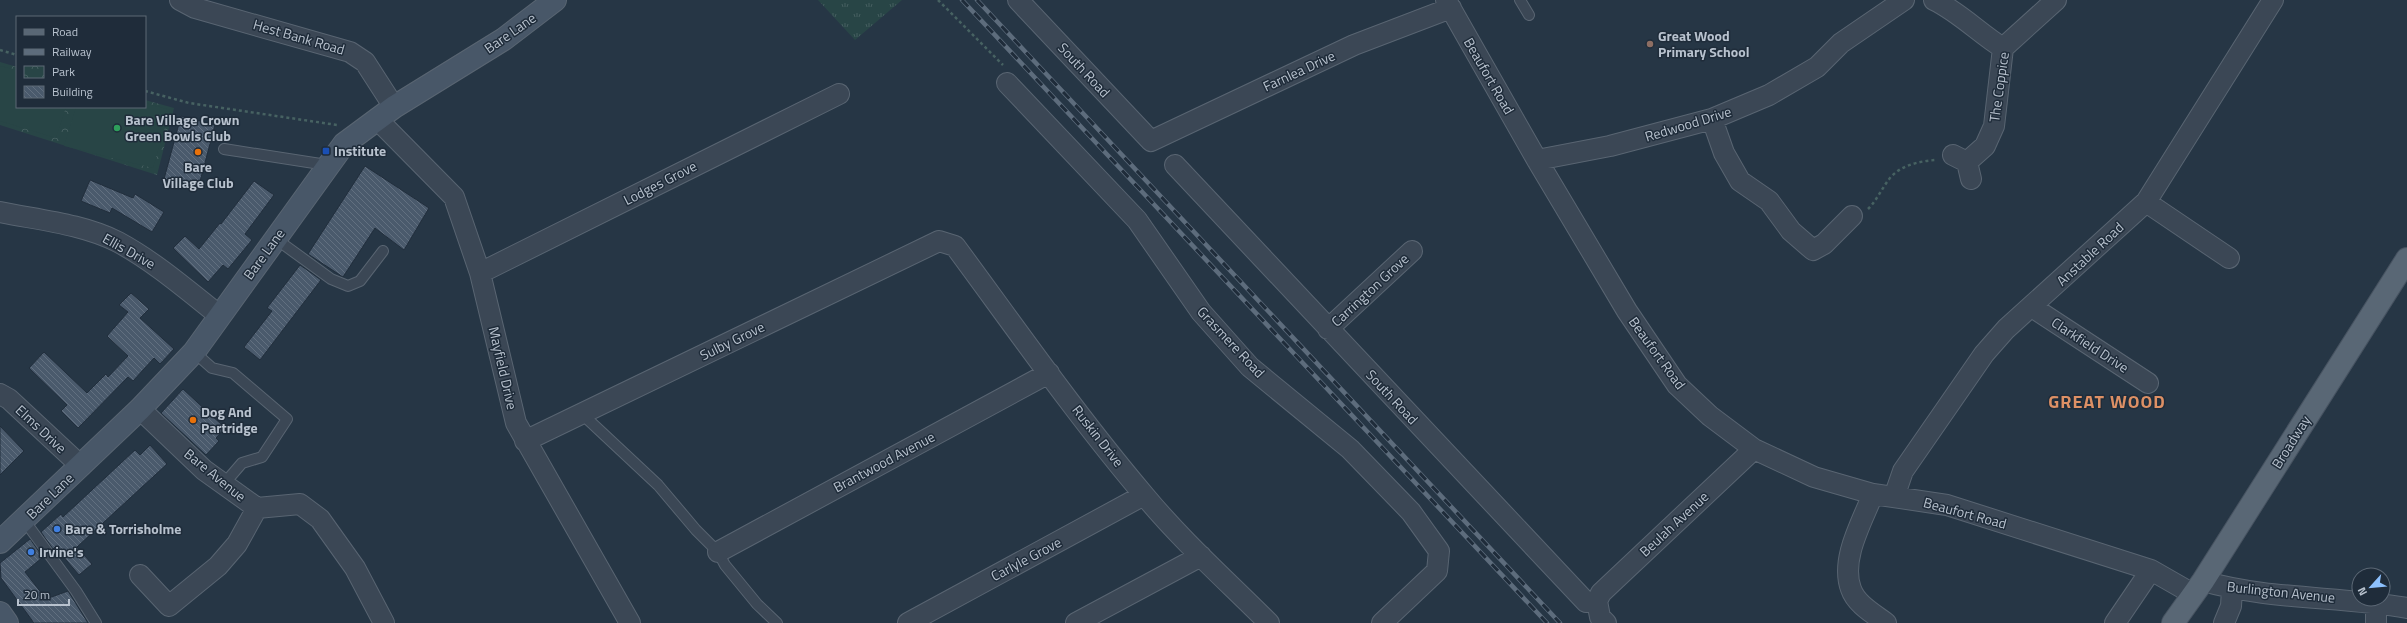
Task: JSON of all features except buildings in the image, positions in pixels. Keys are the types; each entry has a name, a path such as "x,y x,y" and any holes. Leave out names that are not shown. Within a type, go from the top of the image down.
{"main road":[{"name":"Bare Lane","path":"9,531 81,466 140,409 194,352 276,239 327,165 344,144 378,118 504,39 556,0"},
{"name":"Broadway","path":"2173,623 2198,588 2407,259"},
{"path":"0,613 7,623"}],"street":[{"name":"Hest Bank Road","path":"180,0 195,8 234,9 350,52 365,62 378,118"},
{"name":"Redwood Drive","path":"1537,160 1610,146 1712,119 1769,95 1817,66 1840,43 1904,0"},
{"path":"1934,0 1950,8 1981,34 2003,48"},
{"name":"The Coppice","path":"1964,165 1985,146 1994,126 2003,48 2056,0"},
{"name":"Anstable Road","path":"1894,496 1903,470 1984,354 2006,329 2146,202 2273,0"},
{"name":"South Road","path":"1024,2 1151,140"},
{"name":"Farnlea Drive","path":"1151,140 1354,45 1449,4"},
{"name":"Beaufort Road","path":"1449,4 1537,160 1627,311 1677,385 1710,416 1754,449 1814,477 1873,494 1947,505 2151,570 2198,588"},
{"name":"Grasmere Road","path":"1008,83 1137,220 1201,312 1250,366 1350,449 1411,512 1439,551 1437,571 1382,623"},
{"name":"Lodges Grove","path":"480,273 839,94"},
{"name":"Mayfield Drive","path":"378,118 454,197 480,273 516,423 630,623"},
{"path":"1712,119 1724,153 1740,181 1769,201 1791,231 1813,250 1824,244 1852,216"},
{"name":"South Road","path":"1175,165 1586,602 1597,601"},
{"path":"2146,202 2229,258"},
{"name":"Ellis Drive","path":"0,212 82,228 118,242 162,270 220,316"},
{"name":"Ruskin Drive","path":"939,241 955,246 1049,373 1144,495 1201,556 1269,623"},
{"name":"Sulby Grove","path":"525,441 939,241"},
{"name":"Carrington Grove","path":"1328,329 1412,251"},
{"name":"Clarkfield Drive","path":"2032,307 2148,382"},
{"name":"Brantwood Avenue","path":"718,552 1049,373"},
{"name":"Elms Drive","path":"0,394 9,399 81,466"},
{"name":"Bare Avenue","path":"140,409 223,485 257,508 300,504 320,519 355,568 384,623"},
{"name":"Beulah Avenue","path":"1597,601 1601,593 1754,449"},
{"path":"1873,494 1848,560 1851,589 1864,606 1886,623"},
{"name":"Carlyle Grove","path":"908,623 1144,495"},
{"path":"140,574 169,606 218,566 237,544 257,508"},
{"path":"1076,623 1201,556"},
{"path":"2115,623 2151,570"},
{"name":"Burlington Avenue","path":"2198,588 2232,589 2351,600"},
{"path":"2224,623 2231,606 2232,589"},
{"path":"1597,601 1600,617 1606,623"},
{"name":"Burlington Avenue","path":"2391,605 2407,608"},
{"path":"2376,607 2376,623"}],"lane":[{"path":"1520,0 1529,15"},
{"path":"224,150 327,165"},
{"path":"276,239 331,279 348,286 360,281 383,251"},
{"path":"194,352 212,368 233,373 287,419 262,457 242,463 223,485"},
{"path":"581,413 658,485 696,530 718,552 725,565 757,604 777,623"},
{"path":"9,531 76,590 96,623"}],"path":[{"path":"938,0 1014,76 1008,83"},
{"path":"0,50 16,55"},
{"path":"146,91 189,103 378,118"},
{"path":"1852,216 1864,214 1877,200 1890,178 1917,161 1944,159 1964,165"}],"green space":[{"path":"818,0 902,0 855,40"},
{"path":"0,62 16,67 16,108 146,108 146,100 174,108 157,175 0,125"},
{"path":"0,66 16,70 16,108 66,108 56,138 0,121"},
{"name":"Bare Village Crown Green Bowls Club","path":"146,103 170,110 153,168 64,146 76,108 146,108"}],"railway":[{"path":"962,0 1547,623"},
{"path":"977,0 1560,623"}],"place":[{"name":"Great Wood Primary School","path":"1650,44"},
{"name":"Bare Village Crown Green Bowls Club","path":"117,128"},
{"name":"Institute","path":"326,151"},
{"name":"Bare Village Club","path":"198,152"},
{"name":"Dog And Partridge","path":"193,420"},
{"name":"Bare & Torrisholme","path":"57,529"},
{"name":"Irvine's","path":"31,552"}],"district":[{"name":"GREAT WOOD","path":"2107,402"}]}
